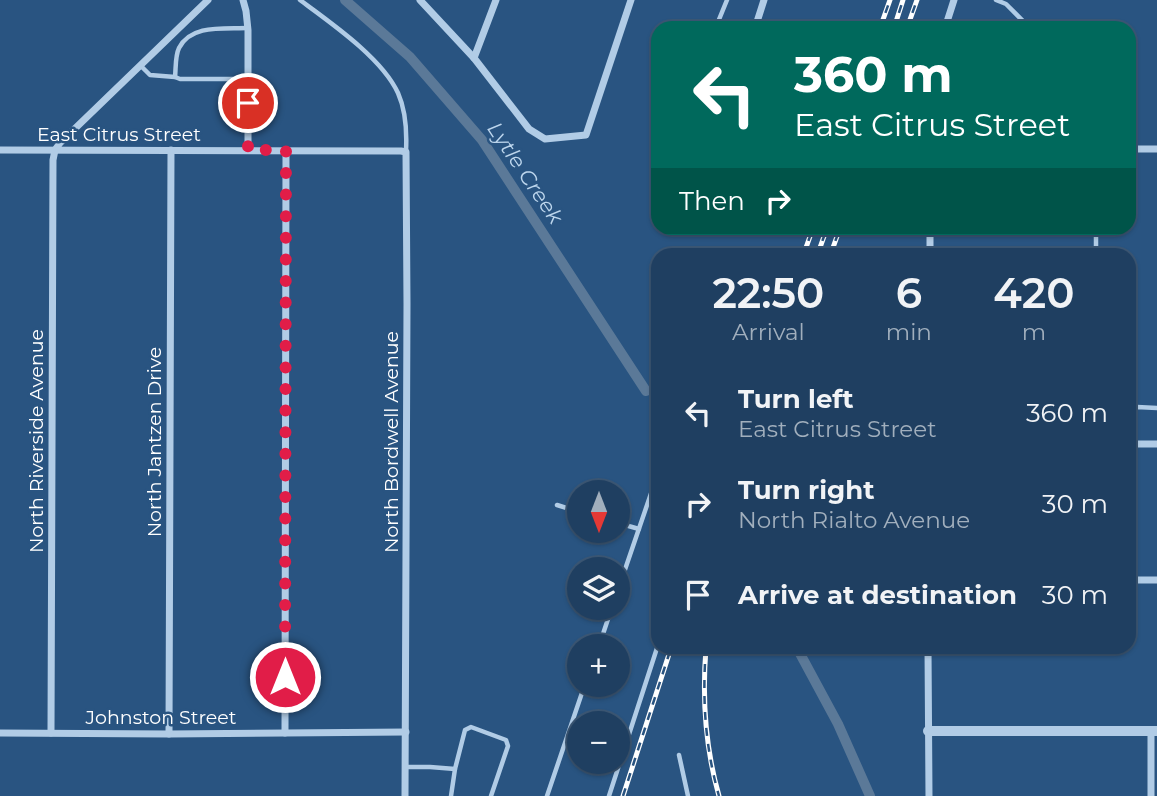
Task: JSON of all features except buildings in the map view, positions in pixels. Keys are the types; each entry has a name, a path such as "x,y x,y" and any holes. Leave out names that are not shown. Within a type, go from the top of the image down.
{"street":[{"path":"55,150 208,0"},
{"path":"243,0 248,28 248,150"},
{"path":"420,0 474,58 529,129 545,139 586,135 631,0"},
{"path":"474,58 496,0"},
{"path":"757,21 764,0"},
{"path":"947,21 954,0"},
{"path":"1136,149 1157,149"},
{"name":"East Citrus Street","path":"0,150 406,152"},
{"name":"North Riverside Avenue","path":"51,733 55,150"},
{"name":"North Jantzen Drive","path":"169,734 171,150"},
{"path":"285,733 286,150"},
{"name":"North Bordwell Avenue","path":"405,796 406,152"},
{"path":"1136,444 1157,444"},
{"path":"1136,580 1157,580"},
{"path":"928,654 929,796"},
{"path":"928,730 1154,731 1152,796"},
{"name":"Johnston Street","path":"0,733 406,732"}],"lane":[{"path":"300,0 336,27 388,76 398,93 405,116 406,152"},
{"path":"718,21 727,0"},
{"path":"996,0 1006,4 1023,21"},
{"path":"175,77 177,50 187,37 204,30 248,28"},
{"path":"140,65 150,75 180,79 248,79"},
{"path":"1136,408 1157,408"},
{"path":"629,557 651,494"},
{"path":"557,505 567,508"},
{"path":"630,526 639,529"},
{"path":"609,796 655,654"},
{"path":"547,796 581,697"},
{"path":"451,796 465,730 471,727 506,740 508,746 491,796"},
{"path":"679,755 688,796"},
{"path":"405,767 455,769"}],"waterway":[{"name":"Lytle Creek","path":"345,0 410,57 482,140 646,391"},
{"name":"Lytle Creek","path":"800,654 838,724 870,796"}],"railway":[{"path":"882,21 890,0"},
{"path":"896,21 903,0"},
{"path":"910,21 917,0"},
{"path":"806,248 810,235"},
{"path":"820,248 824,235"},
{"path":"833,248 838,235"},
{"path":"623,796 669,654"},
{"path":"706,654 706,722 710,759 719,796"}],"route":[{"path":"248,103 248,150 286,150 285,677"}]}
